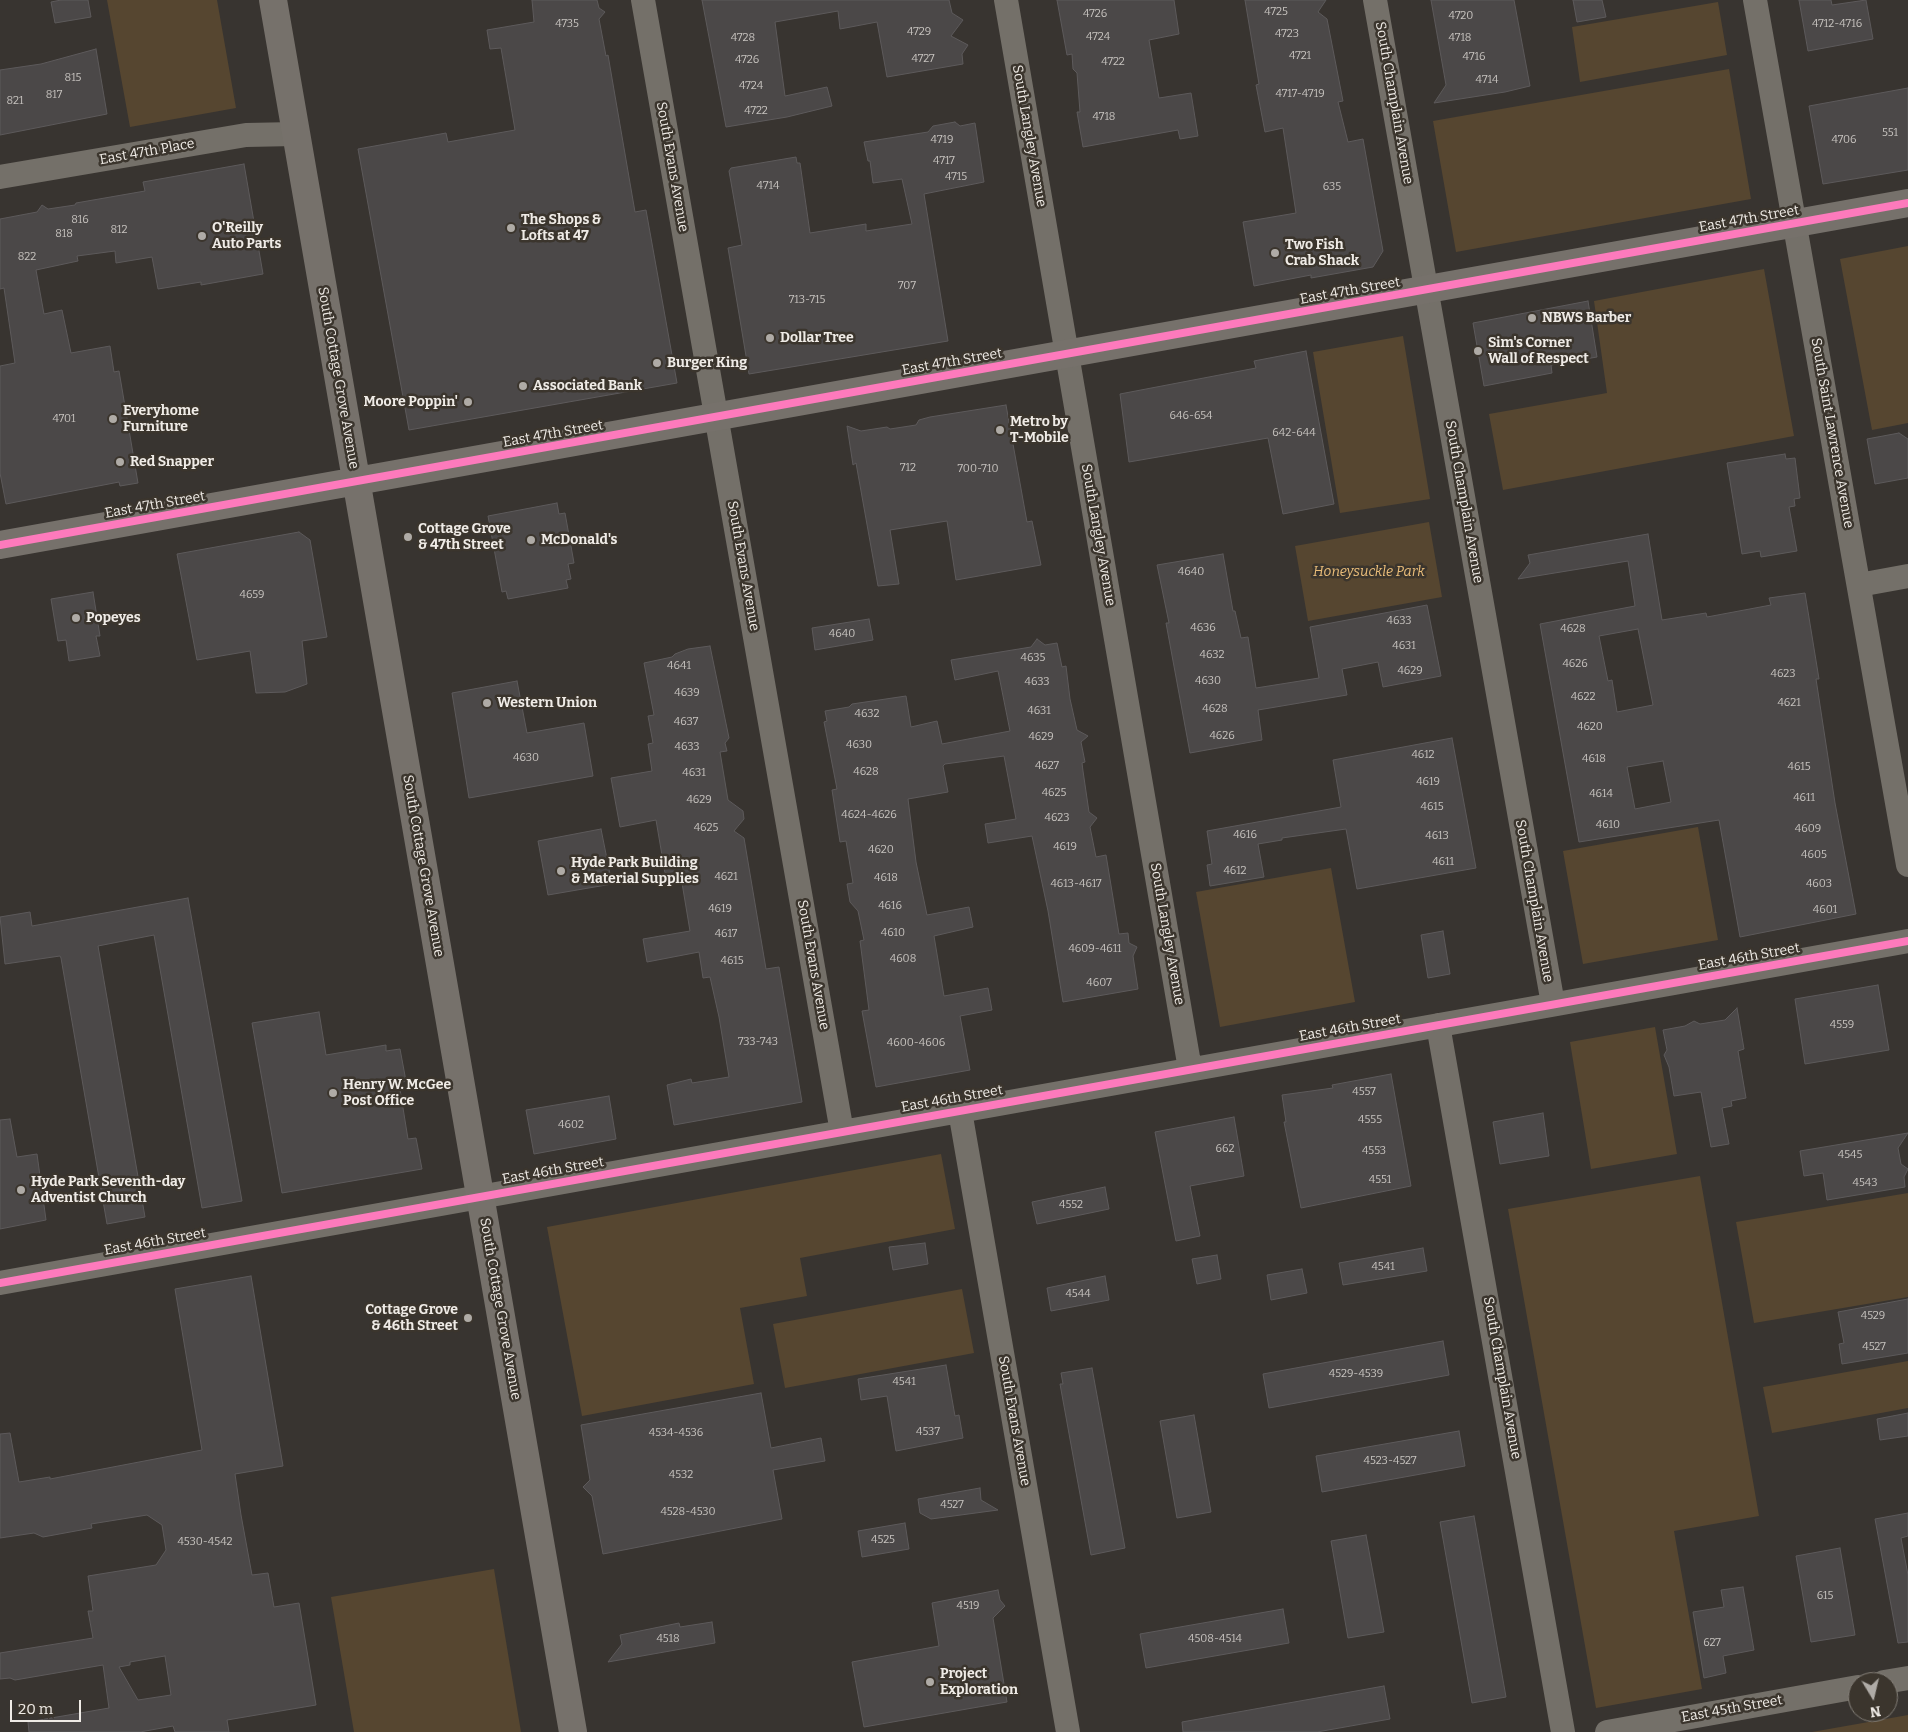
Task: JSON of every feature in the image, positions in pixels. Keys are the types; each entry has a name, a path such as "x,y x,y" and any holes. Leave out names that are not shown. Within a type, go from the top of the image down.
{"main road":[{"name":"South Cottage Grove Avenue","path":"273,0 573,1732"},
{"name":"East 47th Street","path":"0,545 1908,203"}],"street":[{"name":"South Evans Avenue","path":"643,0 842,1132"},
{"name":"South Langley Avenue","path":"1006,0 1190,1069"},
{"name":"South Champlain Avenue","path":"1375,0 1552,1004"},
{"name":"South Saint Lawrence Avenue","path":"1755,0 1908,865"},
{"name":"East 47th Place","path":"0,177 246,135 295,134"},
{"path":"1858,585 1908,576"},
{"name":"East 46th Street","path":"0,1283 1908,941"},
{"name":"South Champlain Avenue","path":"1438,1025 1563,1732"},
{"name":"South Evans Avenue","path":"960,1111 1068,1732"},
{"name":"East 45th Street","path":"1607,1732 1848,1689"}],"green space":[{"path":"107,0 217,0 236,108 130,127"},
{"path":"1718,2 1727,55 1580,82 1572,27"},
{"path":"1729,69 1751,199 1456,252 1433,121"},
{"path":"1908,246 1908,423 1872,430 1840,259"},
{"path":"1764,269 1794,436 1503,490 1489,414 1607,393 1594,301"},
{"path":"1403,336 1430,499 1340,513 1313,352"},
{"name":"Honeysuckle Park","path":"1429,522 1442,597 1308,621 1295,546"},
{"path":"1698,827 1718,940 1583,964 1563,851"},
{"path":"1331,868 1355,1002 1220,1027 1196,892"},
{"path":"1655,1027 1677,1154 1591,1169 1570,1042"},
{"path":"941,1154 955,1229 800,1258 807,1296 740,1308 754,1384 582,1416 547,1227"},
{"path":"1700,1176 1759,1516 1674,1531 1702,1689 1596,1708 1508,1209"},
{"path":"1908,1193 1908,1297 1754,1323 1736,1222"},
{"path":"962,1289 974,1353 785,1388 773,1324"},
{"path":"1908,1361 1908,1408 1772,1433 1763,1387"},
{"path":"494,1569 521,1732 354,1732 331,1597"},
{"path":"1908,1715 1908,1732 1812,1732 1868,1722 1898,1722 1898,1717"}],"building":[{"path":"88,0 91,17 55,23 51,2"},
{"name":"The Shops & Lofts at 47","path":"532,0 597,0 599,8 605,12 599,19 606,56 608,55 635,212 646,210 677,383 409,430 358,149 446,133 448,142 515,130 501,48 490,49 487,30 534,22"},
{"path":"702,0 949,0 952,13 963,20 951,36 968,45 962,54 963,64 887,77 877,22 840,29 838,11 775,22 785,96 827,87 832,106 787,117 726,127"},
{"path":"1057,0 1174,0 1179,34 1149,40 1159,98 1191,93 1198,136 1180,139 1178,130 1083,147 1077,112 1080,112 1077,73 1073,69 1072,54 1067,55"},
{"path":"1245,0 1326,0 1318,12 1327,19 1343,101 1338,102 1348,142 1363,139 1383,251 1373,267 1311,278 1311,275 1254,286 1243,222 1296,213 1283,128 1265,132 1256,85 1259,84"},
{"path":"1431,0 1514,0 1530,86 1505,92 1434,103 1446,85"},
{"path":"1573,0 1602,0 1606,17 1577,22"},
{"path":"1799,0 1831,0 1832,5 1866,0 1873,39 1808,51"},
{"path":"96,49 107,114 0,135 0,70 41,64"},
{"path":"1908,88 1908,170 1823,184 1809,106"},
{"path":"955,122 960,126 975,123 984,182 924,194 948,341 749,374 728,248 742,245 729,171 731,168 796,157 797,163 800,163 810,233 866,224 866,231 912,224 902,179 873,183 870,161 868,161 864,142 928,132 933,126"},
{"path":"244,164 263,274 201,285 201,282 158,289 152,257 116,263 115,251 77,256 78,261 36,270 44,314 62,310 71,353 110,346 114,372 119,371 138,483 120,486 119,482 6,504 0,473 0,366 15,363 4,288 0,289 0,219 37,212 42,205 48,209 145,191 143,182"},
{"path":"1588,301 1597,357 1551,365 1552,373 1484,386 1473,323"},
{"path":"1306,351 1334,504 1283,514 1268,438 1129,462 1120,394 1256,368 1254,361"},
{"path":"1006,405 1027,522 1032,521 1041,565 956,580 947,521 890,530 899,584 878,586 856,463 853,465 847,426 861,431 887,427 890,429 916,425 919,420 930,417"},
{"path":"1899,433 1908,439 1908,478 1875,484 1867,439"},
{"path":"1785,454 1786,459 1795,458 1800,498 1794,499 1795,506 1789,507 1797,551 1761,557 1760,551 1742,554 1727,463"},
{"name":"McDonald's","path":"557,503 559,514 565,513 574,563 568,564 571,579 566,580 568,588 508,599 506,591 502,592 488,516"},
{"path":"299,532 310,540 327,637 302,641 307,684 285,692 256,693 250,651 197,660 177,554"},
{"path":"1648,534 1662,620 1706,613 1707,617 1771,605 1769,598 1805,593 1819,679 1816,679 1835,803 1856,914 1740,937 1719,820 1579,842 1540,624 1635,606 1628,561 1518,579 1530,563 1528,555","holes":["1638,629 1653,705 1617,712 1612,680 1608,681 1599,636","1663,761 1671,802 1635,809 1627,767"]},
{"path":"1223,554 1233,611 1235,611 1241,638 1248,637 1256,688 1319,678 1310,627 1427,605 1441,676 1383,687 1378,662 1342,669 1347,695 1258,710 1262,740 1190,753 1166,623 1169,623 1157,565"},
{"name":"Popeyes","path":"93,592 100,636 96,636 100,656 69,661 66,640 58,641 51,599"},
{"path":"869,619 873,640 815,650 812,628"},
{"path":"1037,639 1045,645 1057,643 1062,667 1066,666 1070,699 1077,730 1088,736 1081,742 1085,762 1082,763 1089,812 1097,818 1090,827 1096,857 1106,855 1119,934 1128,933 1129,943 1137,947 1133,956 1138,989 1063,1002 1048,911 1032,836 988,843 985,824 1016,819 1004,756 945,764 943,766 948,792 908,799 916,862 927,915 969,907 973,927 934,936 944,996 988,988 992,1010 960,1016 970,1070 876,1087 862,1011 869,1010 860,941 864,940 858,911 850,902 847,884 853,883 846,841 840,842 832,790 837,789 824,722 827,721 825,711 849,707 852,704 906,696 911,727 937,721 942,744 1010,731 998,671 955,680 951,660 1031,647"},
{"path":"710,646 729,738 725,743 727,751 720,752 728,800 743,811 744,819 734,831 744,838 766,969 779,967 802,1102 674,1125 667,1085 691,1079 692,1083 729,1077 719,1017 710,977 703,978 699,952 647,962 643,939 690,931 680,871 665,873 656,820 620,827 611,778 652,771 648,744 653,743 648,716 654,715 644,663 672,657 688,649"},
{"path":"517,681 527,733 584,723 593,776 469,798 452,693"},
{"path":"1452,738 1476,868 1357,889 1346,829 1282,838 1282,840 1258,844 1264,877 1210,886 1207,865 1212,864 1207,831 1341,807 1333,760"},
{"path":"601,829 612,884 548,895 538,841"},
{"path":"188,898 242,1201 202,1208 154,935 98,946 145,1217 107,1224 61,958 60,956 5,964 0,917 30,912 32,926"},
{"path":"1443,931 1450,974 1428,978 1421,935"},
{"path":"1878,985 1889,1050 1805,1064 1795,999"},
{"path":"1737,1008 1744,1049 1738,1051 1746,1098 1731,1101 1732,1106 1722,1108 1729,1144 1711,1147 1701,1092 1674,1096 1669,1067 1664,1055 1667,1050 1663,1030 1685,1026 1694,1021 1700,1024 1725,1020"},
{"name":"Henry W. McGee Post Office","path":"319,1012 326,1055 386,1045 386,1051 400,1049 406,1081 399,1083 408,1139 416,1138 422,1169 282,1193 252,1023"},
{"path":"1391,1074 1411,1186 1301,1208 1284,1122 1286,1122 1282,1095 1333,1088 1332,1085"},
{"path":"609,1096 616,1139 534,1154 526,1110"},
{"path":"1543,1113 1549,1156 1500,1164 1493,1122"},
{"path":"1234,1117 1244,1176 1190,1186 1200,1236 1176,1241 1155,1132"},
{"name":"Hyde Park Seventh-day Adventist Church","path":"10,1119 17,1157 37,1154 46,1220 0,1229 0,1120"},
{"path":"1908,1133 1898,1148 1901,1164 1908,1169 1904,1177 1905,1187 1827,1200 1823,1173 1804,1176 1800,1151"},
{"path":"1105,1187 1109,1209 1037,1224 1032,1202"},
{"path":"925,1243 928,1264 893,1270 889,1247"},
{"path":"1423,1248 1427,1271 1343,1285 1339,1263"},
{"path":"1217,1255 1221,1279 1197,1284 1192,1259"},
{"path":"1302,1269 1307,1293 1271,1300 1267,1275"},
{"path":"251,1276 283,1466 235,1474 241,1515 252,1575 268,1573 274,1607 299,1603 316,1705 227,1720 229,1732 175,1732 173,1726 140,1732 29,1732 28,1722 109,1708 103,1665 15,1680 10,1678 0,1679 0,1653 93,1638 88,1611 93,1611 88,1576 156,1565 166,1550 162,1525 147,1515 91,1524 92,1528 43,1537 34,1533 0,1538 0,1434 10,1433 19,1482 50,1477 50,1479 202,1450 175,1289","holes":["165,1656 171,1695 138,1700 119,1667 130,1665 130,1662"]},
{"path":"1105,1276 1109,1300 1051,1311 1047,1288"},
{"path":"1908,1299 1908,1353 1842,1364 1839,1344 1844,1343 1838,1312"},
{"path":"1443,1341 1449,1375 1269,1408 1263,1374"},
{"path":"946,1365 955,1416 959,1415 963,1438 896,1451 887,1396 861,1400 858,1379"},
{"path":"1092,1368 1125,1548 1091,1555 1060,1384 1063,1384 1061,1373"},
{"path":"761,1393 771,1448 821,1438 825,1461 773,1470 782,1519 603,1554 592,1496 583,1487 590,1480 581,1425"},
{"path":"1908,1413 1908,1436 1880,1440 1877,1419"},
{"path":"1194,1415 1211,1512 1177,1518 1160,1421"},
{"path":"1459,1431 1465,1466 1322,1492 1316,1456"},
{"path":"980,1488 981,1500 998,1510 931,1519 920,1513 918,1499"},
{"path":"1908,1513 1908,1536 1901,1538 1908,1575 1908,1642 1898,1643 1875,1519"},
{"path":"1474,1516 1506,1697 1472,1703 1440,1522"},
{"path":"905,1523 909,1549 862,1557 858,1531"},
{"path":"1366,1535 1384,1632 1348,1638 1331,1541"},
{"path":"1840,1548 1855,1635 1811,1642 1796,1556"},
{"path":"1743,1587 1754,1650 1723,1656 1726,1673 1704,1678 1693,1612 1724,1607 1721,1590"},
{"name":"Project Exploration","path":"998,1590 1000,1600 1005,1606 993,1618 1007,1702 864,1727 852,1662 939,1646 932,1603"},
{"path":"1283,1609 1289,1643 1146,1668 1140,1634"},
{"path":"712,1622 715,1643 608,1662 622,1644 620,1635 679,1623 680,1627"},
{"path":"1384,1686 1390,1719 1317,1732 1183,1732 1182,1722"}],"cycle path":[{"path":"0,545 1908,203"},
{"path":"0,1283 1908,941"}],"place":[{"name":"The Shops & Lofts at 47","path":"511,228"},
{"name":"O'Reilly Auto Parts","path":"202,236"},
{"name":"Two Fish Crab Shack","path":"1275,253"},
{"name":"NBWS Barber","path":"1532,318"},
{"name":"Dollar Tree","path":"770,338"},
{"name":"Sim's Corner Wall of Respect","path":"1478,351"},
{"name":"Burger King","path":"657,363"},
{"name":"Associated Bank","path":"523,386"},
{"name":"Moore Poppin'","path":"468,402"},
{"name":"Everyhome Furniture","path":"113,419"},
{"name":"Metro by T-Mobile","path":"1000,430"},
{"name":"Red Snapper","path":"120,462"},
{"name":"Cottage Grove & 47th Street","path":"408,537"},
{"name":"McDonald's","path":"531,540"},
{"name":"Popeyes","path":"76,618"},
{"name":"Western Union","path":"487,703"},
{"name":"Hyde Park Building & Material Supplies","path":"561,871"},
{"name":"Henry W. McGee Post Office","path":"333,1093"},
{"name":"Hyde Park Seventh-day Adventist Church","path":"21,1190"},
{"name":"Cottage Grove & 46th Street","path":"468,1318"},
{"name":"Project Exploration","path":"930,1682"}]}
